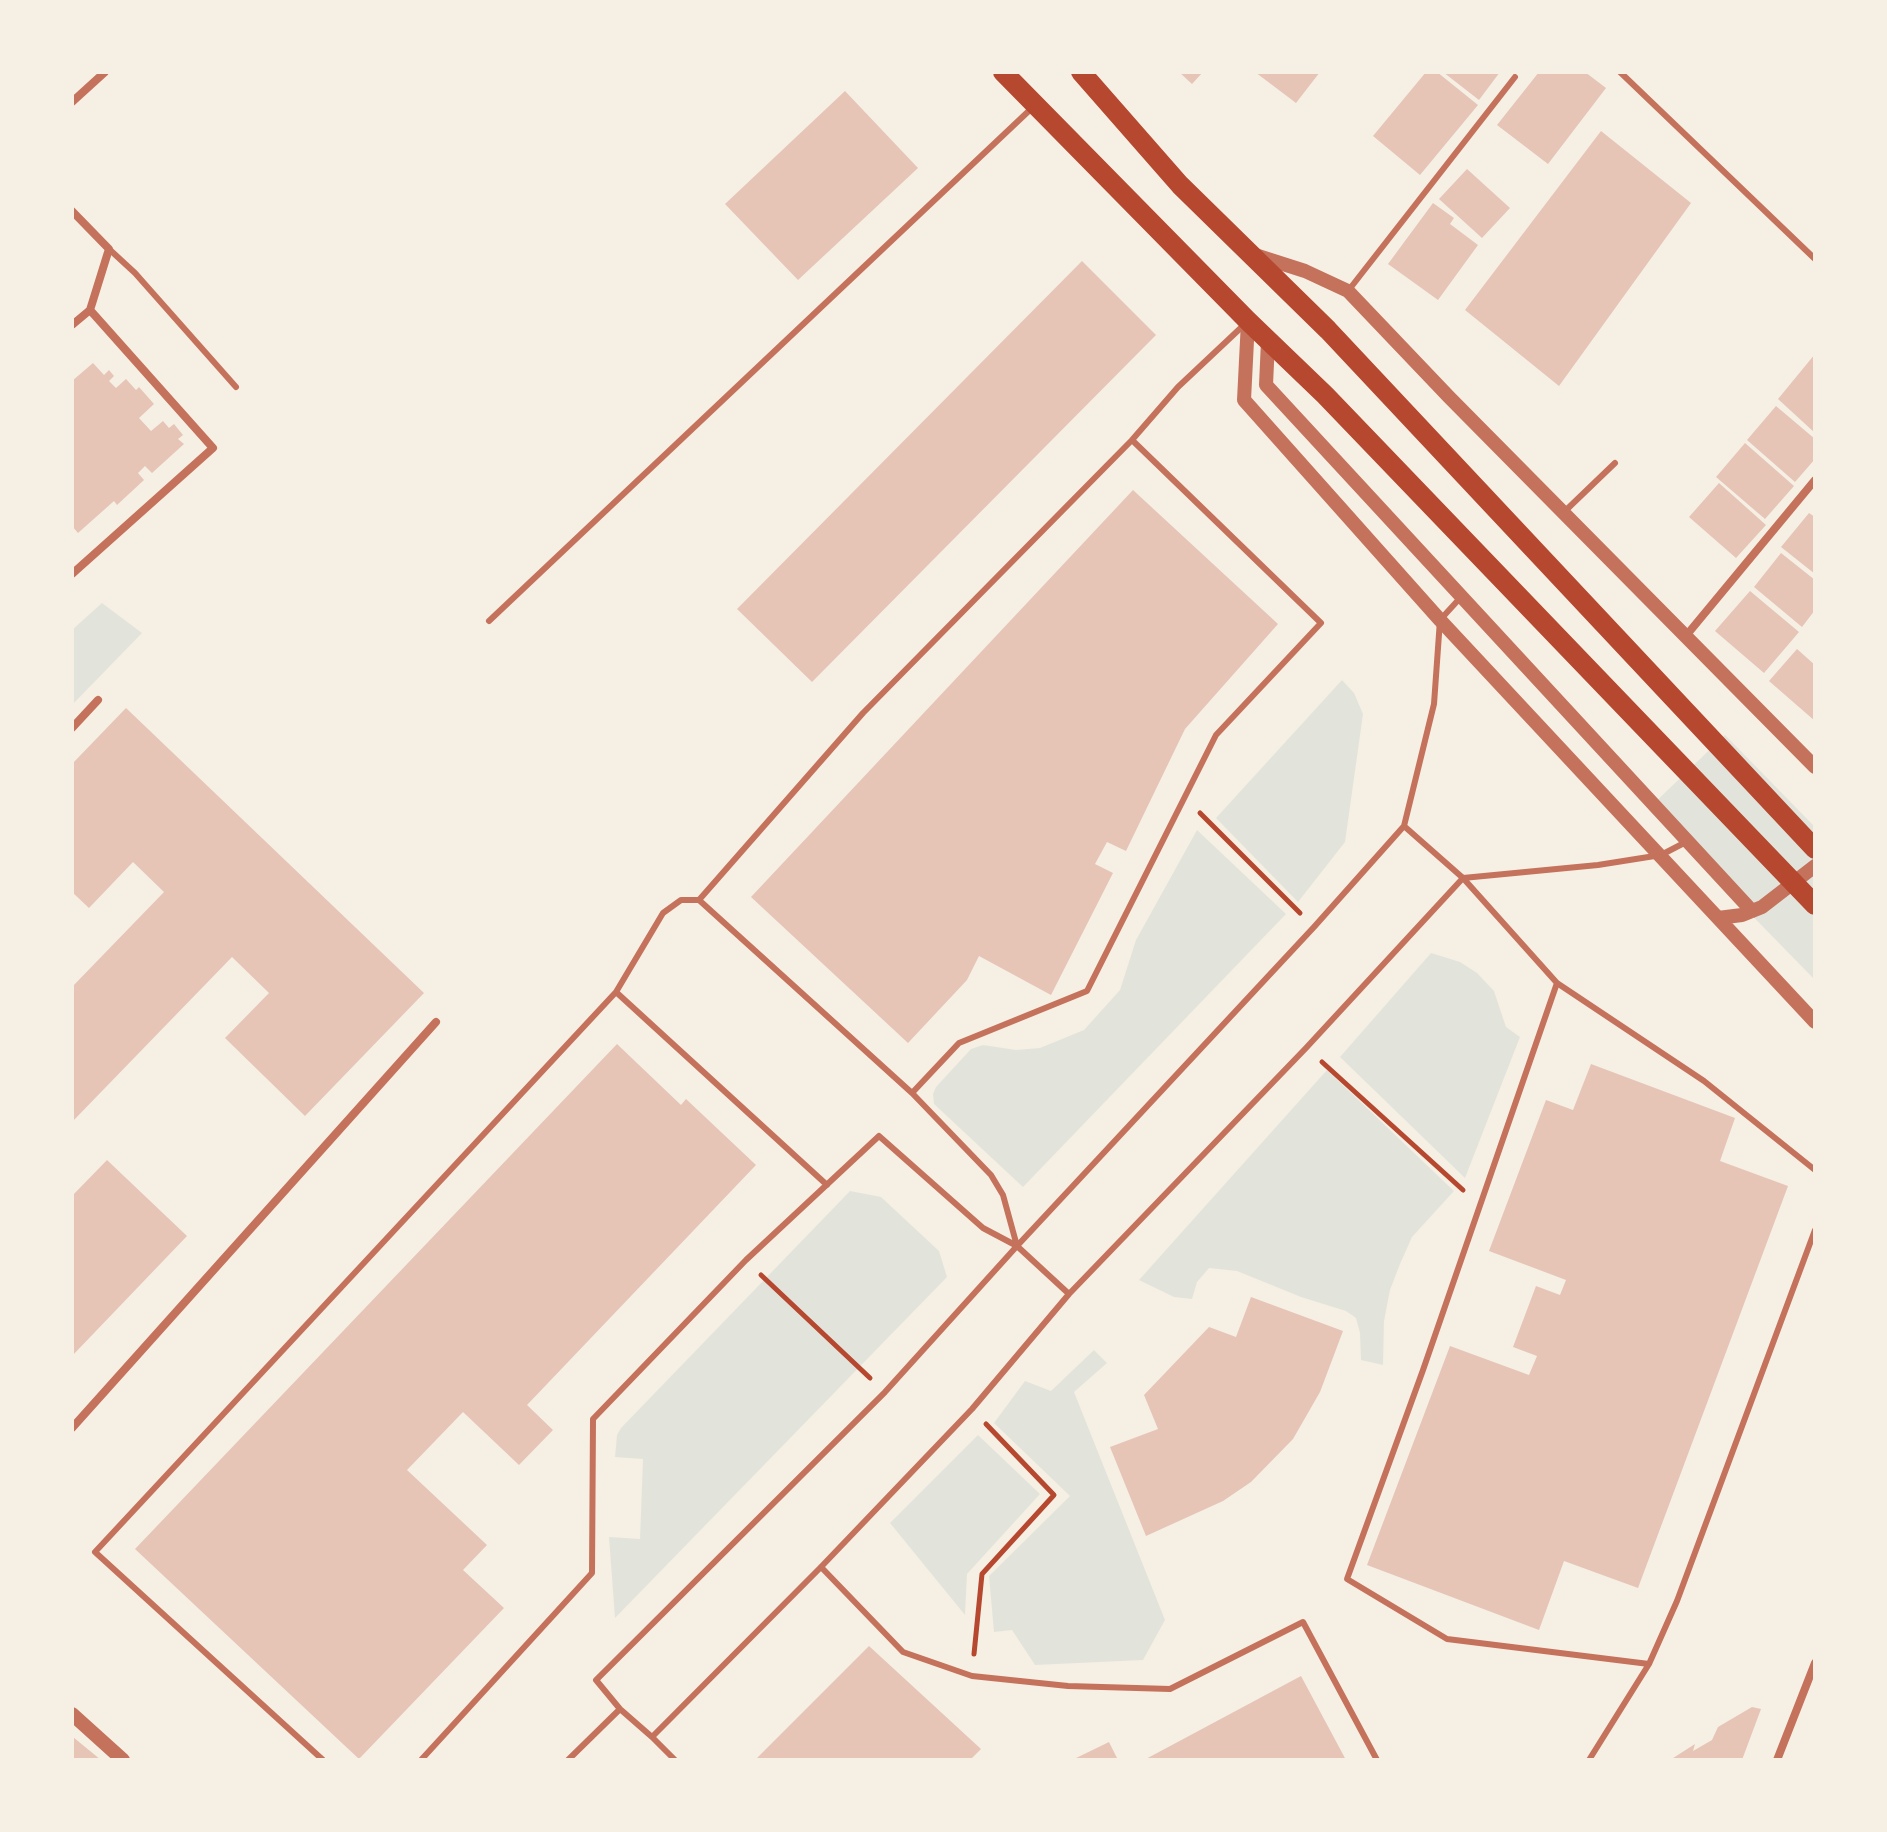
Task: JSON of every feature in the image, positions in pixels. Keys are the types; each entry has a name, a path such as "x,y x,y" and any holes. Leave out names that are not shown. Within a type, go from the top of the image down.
{"main road":[{"path":"1003,72 1336,407 1815,905"},
{"path":"1081,72 1180,185 1328,330 1815,849"}],"street":[{"path":"72,102 105,72"},
{"path":"72,211 109,249 90,310 72,325"},
{"path":"1251,254 1305,271 1348,291 1815,767"},
{"path":"72,574 213,448 90,310"},
{"path":"1248,321 1244,400 1440,620 1815,1022"},
{"path":"1268,341 1266,385 1752,911"},
{"path":"1685,637 1815,480"},
{"path":"72,728 98,700"},
{"path":"1718,918 1762,907 1815,866"},
{"path":"72,1428 436,1022"},
{"path":"1777,1760 1815,1663"},
{"path":"72,1714 123,1760"}],"lane":[{"path":"1620,72 1815,259"},
{"path":"1348,291 1515,77"},
{"path":"489,621 1034,106"},
{"path":"109,249 135,273 236,387"},
{"path":"699,900 863,713 1132,440 1178,387 1248,321"},
{"path":"912,1093 959,1043 1087,991 1216,735 1321,623 1132,440"},
{"path":"1563,513 1615,463"},
{"path":"675,1760 620,1709 596,1680 885,1392 1404,826 1434,704 1440,620 1461,597"},
{"path":"1404,826 1463,878 1557,983 1704,1081 1815,1170"},
{"path":"652,1737 972,1409 1069,1294 1306,1048 1463,878 1598,865 1661,855 1686,842"},
{"path":"323,1760 95,1552 616,992 663,913 681,900 699,900 912,1093 991,1175 1003,1195 1017,1246"},
{"path":"1557,983 1347,1579 1447,1639 1649,1664"},
{"path":"616,992 827,1185"},
{"path":"421,1760 592,1573 593,1419 746,1260 879,1136 983,1228 1017,1246 1069,1294"},
{"path":"1589,1760 1649,1664 1677,1601 1815,1230"},
{"path":"821,1567 903,1652 972,1676 1068,1686 1170,1689 1303,1622 1377,1760"},
{"path":"568,1760 620,1709"}],"path":[{"path":"1185,798 1314,927"},
{"path":"1306,1048 1480,1205"},
{"path":"746,1260 885,1392"},
{"path":"972,1409 1054,1495 982,1574 972,1676"}],"shaded area":[{"path":"102,603 142,633 72,705 72,630"},
{"path":"1342,680 1354,693 1363,714 1345,842 1298,902 1216,818"},
{"path":"1725,735 1815,827 1815,980 1648,809"},
{"path":"1197,830 1286,914 1023,1187 934,1104 936,1087 971,1049 983,1045 1016,1050 1040,1048 1084,1030 1120,990 1136,940"},
{"path":"1431,953 1460,962 1477,973 1494,991 1506,1027 1520,1037 1465,1178 1340,1057"},
{"path":"1327,1070 1454,1191 1412,1237 1400,1264 1390,1290 1384,1321 1383,1365 1361,1360 1356,1318 1346,1311 1237,1271 1209,1268 1197,1282 1192,1299 1174,1297 1139,1280"},
{"path":"850,1191 881,1197 939,1251 947,1277 615,1618 609,1537 640,1539 643,1459 615,1457 617,1435"},
{"path":"1094,1350 1107,1363 1074,1392 1165,1620 1143,1660 1035,1665 1012,1630 994,1632 989,1576 1070,1496 994,1423 1025,1381 1051,1391"},
{"path":"978,1435 1040,1494 967,1574 965,1615 890,1523"}],"building":[{"path":"1179,72 1203,72 1192,84"},
{"path":"1255,72 1320,72 1296,103"},
{"path":"1426,72 1437,72 1478,105 1420,175 1373,136"},
{"path":"1443,72 1500,72 1479,100"},
{"path":"1539,72 1585,72 1606,88 1548,164 1497,125"},
{"path":"845,91 918,168 798,280 725,204"},
{"path":"1601,131 1691,203 1559,386 1465,310"},
{"path":"1467,169 1510,208 1482,238 1439,199"},
{"path":"1433,203 1454,218 1450,224 1478,245 1438,300 1388,264"},
{"path":"1082,261 1156,335 812,682 737,609"},
{"path":"1815,354 1815,433 1778,399"},
{"path":"93,363 104,375 109,370 114,376 109,381 116,388 126,379 136,390 139,387 154,404 139,418 151,431 163,421 169,428 174,424 183,435 178,439 184,444 152,473 145,466 138,473 144,480 117,505 114,501 78,533 72,526 72,381"},
{"path":"1776,406 1815,439 1815,459 1795,482 1747,440"},
{"path":"1745,443 1794,486 1765,519 1716,477"},
{"path":"1719,483 1766,525 1736,558 1689,517"},
{"path":"1133,490 1278,624 1185,729 1126,851 1107,842 1095,864 1113,873 1051,995 979,956 967,980 908,1043 751,897"},
{"path":"1809,513 1815,517 1815,574 1781,547"},
{"path":"1781,553 1815,580 1815,610 1802,627 1754,587"},
{"path":"1750,591 1799,632 1764,673 1715,631"},
{"path":"1797,649 1815,665 1815,721 1769,681"},
{"path":"126,708 424,993 305,1116 225,1038 269,993 232,957 72,1122 72,987 164,892 133,862 89,908 72,892 72,764"},
{"path":"617,1044 681,1105 686,1099 756,1165 527,1405 553,1430 519,1465 463,1412 407,1470 487,1545 463,1570 504,1608 359,1759 135,1549"},
{"path":"1591,1064 1735,1118 1720,1161 1788,1186 1638,1588 1564,1561 1539,1630 1367,1565 1450,1346 1529,1375 1537,1356 1513,1347 1536,1286 1560,1295 1566,1280 1489,1251 1546,1100 1573,1110"},
{"path":"107,1160 187,1236 72,1356 72,1196"},
{"path":"1251,1297 1343,1331 1320,1392 1293,1439 1251,1482 1223,1501 1146,1536 1110,1447 1158,1429 1144,1395 1209,1327 1236,1337"},
{"path":"869,1646 981,1749 970,1760 755,1760"},
{"path":"1301,1676 1346,1760 1144,1760"},
{"path":"1752,1707 1761,1709 1742,1760 1670,1760 1695,1744 1693,1751 1712,1740 1718,1727"},
{"path":"73,1737 101,1760 72,1760"},
{"path":"1109,1742 1118,1760 1072,1760"}]}
